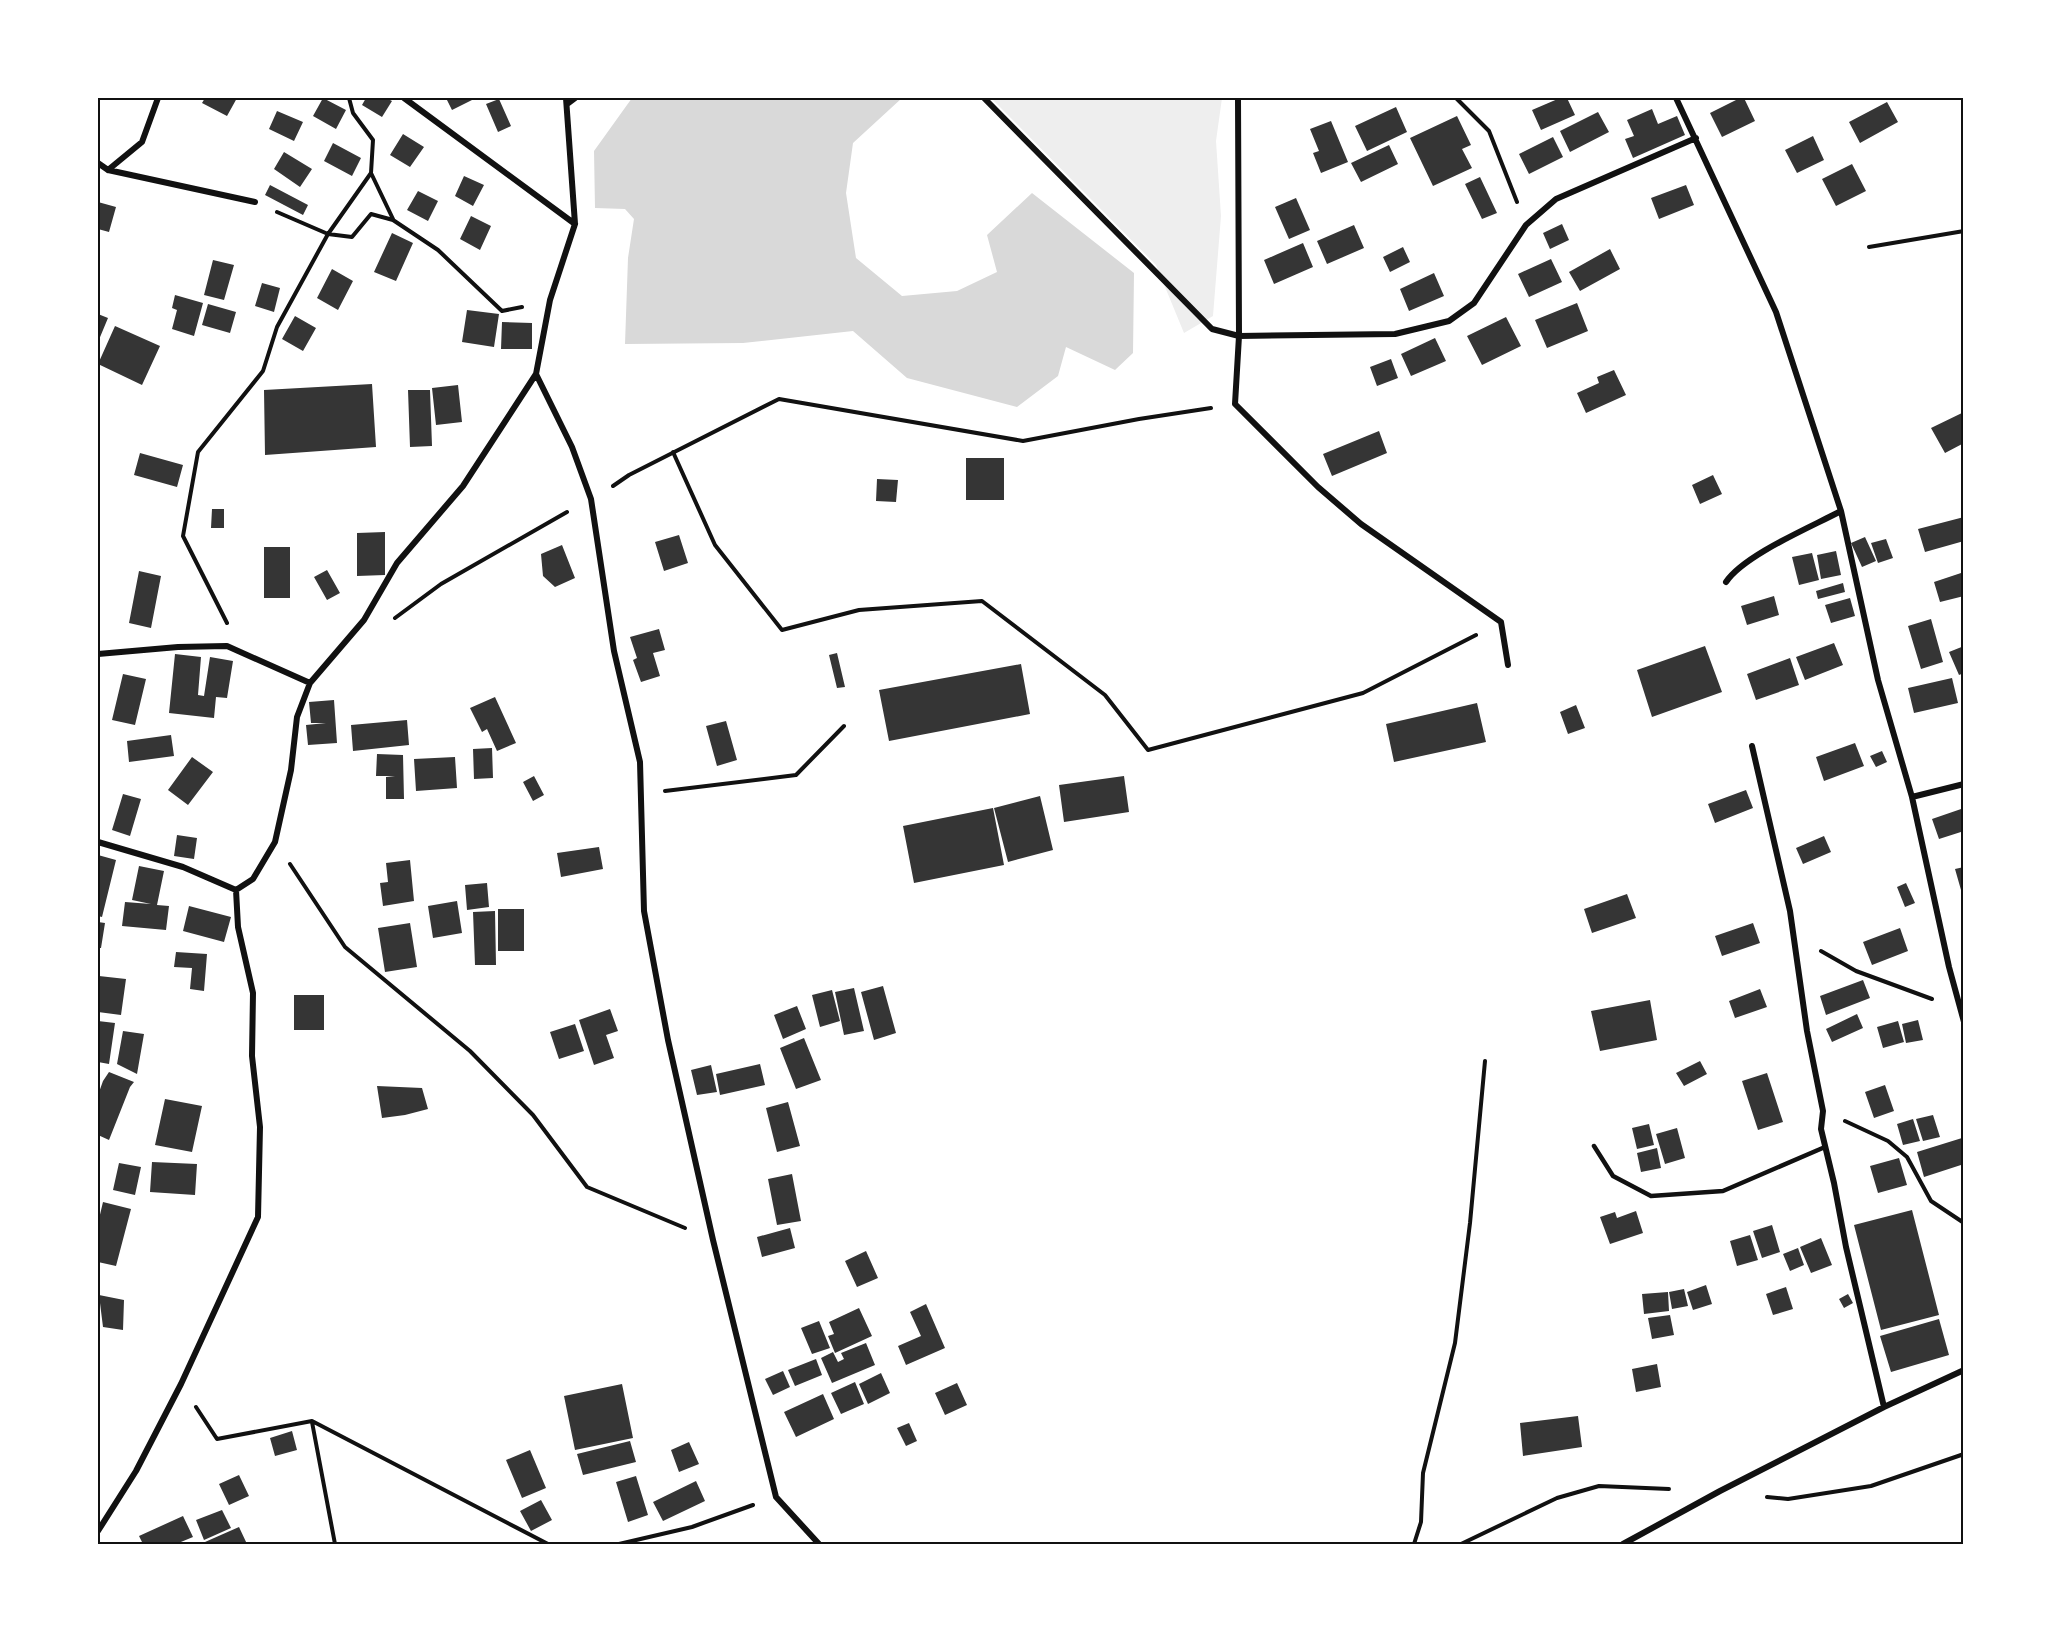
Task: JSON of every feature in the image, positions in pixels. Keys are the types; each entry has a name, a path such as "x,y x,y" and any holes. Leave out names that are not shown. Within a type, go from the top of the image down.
{"street":[{"path":"108,171 142,142 158,98"},
{"path":"404,98 575,224"},
{"path":"236,890 253,879 275,842 291,770 297,717 310,683 364,620 397,563 463,486 536,374 550,300 575,224 566,101 575,98"},
{"path":"984,98 1212,329 1239,336 1395,334 1449,321 1474,303 1526,225 1556,199 1696,138"},
{"path":"1238,98 1239,336 1235,404 1318,487 1361,524 1500,622 1508,665"},
{"path":"1676,98 1776,312 1841,511 1878,680 1912,797 1948,967 1964,1022"},
{"path":"98,163 108,171 255,202"},
{"path":"536,374 572,447 591,499 614,651 640,762 644,911 668,1040 713,1240 776,1497 819,1545"},
{"path":"1726,582 1734,572 1765,552 1841,511"},
{"path":"98,654 178,647 227,646 310,683"},
{"path":"1752,746 1778,851 1794,935 1807,1031 1823,1111 1821,1129 1884,1407"},
{"path":"1912,797 1964,784"},
{"path":"98,842 183,867 236,890"},
{"path":"98,1531 136,1471 181,1384 258,1217 260,1126 252,1056 253,993 238,927 236,890"},
{"path":"1623,1545 1720,1491 1884,1407 1964,1370"}],"lane":[{"path":"1594,1146 1613,1176 1651,1196 1723,1191 1825,1147"}],"path":[{"path":"349,98 353,113 373,140 371,173 393,220"},
{"path":"1456,98 1489,130 1526,225"},
{"path":"242,653 183,536 198,452 263,371 277,327 328,234 371,173"},
{"path":"255,202 328,234 352,237 371,214 393,220 438,250 502,312 550,300"},
{"path":"1869,247 1964,231"},
{"path":"394,619 441,584 630,475 779,399 1023,441 1235,404"},
{"path":"674,452 715,545 782,630 859,610 982,601 1105,695 1148,750 1363,693 1500,622"},
{"path":"641,795 796,775 844,726"},
{"path":"275,842 345,947 470,1051 533,1115 586,1186 713,1240"},
{"path":"1794,935 1856,971 1960,1009"},
{"path":"1414,1545 1421,1522 1423,1473 1455,1343 1470,1223 1485,1061"},
{"path":"1823,1111 1888,1141 1907,1157 1931,1201 1964,1223"},
{"path":"181,1384 218,1439 312,1421 548,1545"},
{"path":"312,1421 336,1545"},
{"path":"1765,1496 1788,1499 1871,1486 1964,1455"},
{"path":"1461,1545 1557,1498 1599,1486 1672,1489"},
{"path":"619,1545 692,1527 776,1497"}],"shaded area":[{"path":"632,98 902,98 853,143 846,193 856,258 902,296 957,291 997,272 987,235 1032,193 1134,273 1133,353 1115,370 1066,347 1058,376 1017,407 907,378 853,331 743,343 625,344 628,258 634,219 625,209 595,208 594,151"},
{"path":"991,98 1222,98 1216,141 1221,216 1213,316 1184,333 1156,265"}],"building":[{"path":"205,98 237,98 227,116 202,103"},
{"path":"323,98 346,110 336,129 313,116"},
{"path":"366,98 386,98 392,101 382,117 362,105"},
{"path":"446,98 473,98 474,99 452,110"},
{"path":"1560,98 1567,98 1575,115 1541,130 1532,110"},
{"path":"1744,98 1755,121 1722,137 1710,113"},
{"path":"499,99 511,126 498,132 486,104"},
{"path":"1887,102 1898,122 1860,143 1849,122"},
{"path":"1396,107 1407,132 1367,151 1355,126"},
{"path":"1652,109 1658,124 1677,116 1685,135 1633,158 1625,139 1634,136 1627,120"},
{"path":"277,111 303,122 294,141 269,129"},
{"path":"1598,112 1609,132 1570,152 1560,131"},
{"path":"1457,116 1471,145 1462,149 1472,168 1433,186 1410,138"},
{"path":"1331,121 1348,162 1321,173 1313,153 1319,151 1310,129"},
{"path":"403,134 424,147 410,167 390,155"},
{"path":"1813,136 1824,160 1797,173 1785,150"},
{"path":"1553,137 1563,157 1529,174 1519,154"},
{"path":"333,143 361,158 352,176 324,161"},
{"path":"1389,145 1398,164 1361,182 1351,163"},
{"path":"284,152 312,169 300,187 274,169"},
{"path":"1852,164 1866,191 1836,206 1822,179"},
{"path":"464,176 484,185 473,206 455,196"},
{"path":"1480,177 1497,213 1482,219 1465,184"},
{"path":"270,185 308,205 303,215 265,195"},
{"path":"1686,185 1694,205 1659,219 1651,198"},
{"path":"418,191 438,201 428,221 407,210"},
{"path":"1296,198 1310,230 1289,239 1275,207"},
{"path":"98,202 116,207 109,232 98,229"},
{"path":"471,216 491,226 480,250 460,239"},
{"path":"1562,224 1569,240 1550,249 1543,233"},
{"path":"1354,225 1364,248 1327,264 1317,241"},
{"path":"392,233 413,243 396,281 374,272"},
{"path":"1303,243 1313,267 1274,284 1264,260"},
{"path":"1403,247 1410,262 1390,272 1383,257"},
{"path":"1610,249 1620,269 1580,291 1569,272"},
{"path":"1551,259 1562,282 1529,297 1518,274"},
{"path":"213,260 234,265 224,300 204,295"},
{"path":"332,269 353,281 338,310 317,298"},
{"path":"1434,273 1444,296 1409,311 1400,289"},
{"path":"262,283 280,288 274,312 255,306"},
{"path":"175,295 203,303 194,336 172,329 177,310 172,308"},
{"path":"1577,303 1588,331 1547,348 1535,320"},
{"path":"208,304 236,312 230,333 202,325"},
{"path":"467,310 499,314 494,347 462,342"},
{"path":"98,314 108,318 98,342"},
{"path":"295,316 316,328 303,351 282,339"},
{"path":"1506,317 1521,346 1482,365 1467,336"},
{"path":"502,322 532,323 532,349 501,349"},
{"path":"115,326 160,346 142,385 98,364"},
{"path":"1435,338 1446,361 1411,376 1401,354"},
{"path":"1391,359 1398,378 1377,386 1370,367"},
{"path":"1614,370 1626,395 1586,413 1577,393 1599,383 1597,377"},
{"path":"372,384 376,447 265,455 264,390"},
{"path":"458,385 462,422 436,425 432,388"},
{"path":"408,390 430,390 432,446 410,447"},
{"path":"1964,412 1964,443 1945,453 1931,428"},
{"path":"1379,431 1387,453 1332,476 1323,454"},
{"path":"140,453 183,465 177,487 134,475"},
{"path":"966,458 1004,458 1004,500 966,500"},
{"path":"1713,475 1722,494 1700,504 1692,485"},
{"path":"877,479 898,480 896,502 876,501"},
{"path":"212,509 224,509 224,528 211,528"},
{"path":"1964,517 1964,541 1925,552 1918,529"},
{"path":"385,532 385,575 357,576 357,533"},
{"path":"679,535 688,563 664,571 655,542"},
{"path":"1865,537 1876,561 1862,567 1851,543"},
{"path":"1886,539 1893,558 1878,563 1871,543"},
{"path":"562,545 575,578 555,587 543,576 541,554"},
{"path":"264,547 290,547 290,598 264,598"},
{"path":"1836,551 1841,575 1821,579 1817,555"},
{"path":"1812,553 1819,580 1799,585 1792,557"},
{"path":"327,570 340,593 327,600 314,577"},
{"path":"139,571 161,576 151,628 129,623"},
{"path":"1964,572 1964,596 1940,602 1934,582"},
{"path":"1843,583 1845,592 1818,599 1816,591"},
{"path":"1774,596 1779,615 1747,625 1741,606"},
{"path":"1850,598 1855,616 1831,623 1825,605"},
{"path":"1931,619 1943,662 1921,669 1908,626"},
{"path":"659,629 665,650 653,653 660,676 641,682 633,660 637,658 630,637"},
{"path":"1834,643 1843,665 1805,680 1796,657"},
{"path":"1705,646 1722,692 1652,717 1637,670"},
{"path":"1964,646 1964,673 1959,675 1949,652"},
{"path":"837,653 845,687 837,688 829,655"},
{"path":"175,654 201,657 198,695 204,696 210,657 233,661 227,698 216,697 214,718 169,713"},
{"path":"1790,658 1799,685 1756,700 1747,674"},
{"path":"1021,664 1030,714 889,741 879,690"},
{"path":"123,674 146,679 135,725 112,720"},
{"path":"1952,678 1958,703 1914,713 1908,688"},
{"path":"495,697 516,743 497,751 487,729 482,732 470,708"},
{"path":"334,700 337,743 308,745 306,725 326,723 311,723 309,702"},
{"path":"1477,703 1486,742 1394,762 1386,724"},
{"path":"1576,705 1585,728 1568,734 1560,712"},
{"path":"407,720 409,745 353,751 351,725"},
{"path":"726,721 737,760 717,766 706,726"},
{"path":"171,735 174,756 129,762 127,741"},
{"path":"1855,743 1864,766 1824,781 1816,757"},
{"path":"492,748 493,778 474,779 473,749"},
{"path":"1882,751 1887,762 1876,767 1870,756"},
{"path":"377,754 403,755 404,799 386,799 386,777 395,776 376,776"},
{"path":"192,757 213,772 188,805 168,790"},
{"path":"455,757 457,788 416,791 414,759"},
{"path":"534,776 544,795 533,801 523,782"},
{"path":"1124,776 1129,812 1064,822 1059,785"},
{"path":"1746,790 1753,808 1715,823 1708,804"},
{"path":"123,794 141,799 130,836 112,830"},
{"path":"1040,796 1053,850 1008,862 994,808"},
{"path":"993,808 1004,865 914,883 903,826"},
{"path":"1964,808 1964,831 1939,839 1932,819"},
{"path":"177,835 197,838 194,859 174,856"},
{"path":"1824,836 1831,852 1803,864 1796,848"},
{"path":"599,847 603,869 561,877 557,853"},
{"path":"98,855 116,860 102,917 98,916"},
{"path":"410,860 414,901 383,906 380,883 388,882 386,863"},
{"path":"139,866 164,871 157,905 169,906 166,930 122,926 125,902 151,904 132,900"},
{"path":"1964,867 1964,890 1961,890 1955,869"},
{"path":"487,883 489,907 467,910 465,885"},
{"path":"1906,883 1915,903 1905,907 1897,887"},
{"path":"1627,894 1636,918 1592,933 1584,909"},
{"path":"457,901 462,933 433,938 428,906"},
{"path":"189,906 231,917 224,942 183,931"},
{"path":"498,909 524,909 524,951 498,951"},
{"path":"495,911 496,965 475,965 473,912"},
{"path":"98,922 105,923 101,948 98,948"},
{"path":"410,923 417,967 385,972 378,928"},
{"path":"1753,923 1760,943 1722,956 1715,936"},
{"path":"1900,928 1908,951 1872,965 1863,942"},
{"path":"176,952 207,954 204,991 190,989 192,968 174,967"},
{"path":"99,976 126,979 121,1015 98,1012"},
{"path":"1863,980 1870,998 1826,1015 1820,996"},
{"path":"883,986 896,1033 874,1040 861,992"},
{"path":"854,988 864,1031 844,1035 835,992"},
{"path":"1760,989 1767,1007 1735,1018 1729,1001"},
{"path":"832,990 840,1021 820,1027 812,995"},
{"path":"294,995 324,995 324,1030 294,1030"},
{"path":"1650,1000 1657,1040 1600,1051 1591,1011"},
{"path":"797,1006 806,1029 783,1039 774,1015"},
{"path":"610,1009 618,1031 606,1035 614,1058 594,1065 579,1020"},
{"path":"1857,1014 1863,1028 1832,1042 1826,1029"},
{"path":"1918,1020 1923,1040 1906,1043 1902,1024"},
{"path":"98,1021 115,1023 109,1064 98,1062"},
{"path":"1898,1021 1904,1042 1883,1048 1877,1027"},
{"path":"575,1024 584,1051 559,1059 550,1032"},
{"path":"123,1031 144,1034 137,1074 117,1064"},
{"path":"804,1038 821,1080 796,1089 780,1048"},
{"path":"1700,1061 1707,1074 1684,1086 1676,1073"},
{"path":"760,1064 765,1085 720,1095 716,1074"},
{"path":"711,1065 717,1092 697,1095 691,1070"},
{"path":"109,1072 134,1082 109,1140 98,1135 98,1095"},
{"path":"1767,1073 1783,1122 1758,1130 1742,1081"},
{"path":"1885,1085 1894,1111 1874,1118 1865,1092"},
{"path":"377,1086 422,1088 428,1109 382,1118"},
{"path":"165,1099 202,1106 192,1152 155,1145"},
{"path":"788,1102 800,1146 777,1152 766,1108"},
{"path":"1933,1115 1940,1137 1923,1141 1916,1119"},
{"path":"1913,1119 1920,1141 1903,1145 1897,1124"},
{"path":"1649,1124 1654,1145 1637,1149 1632,1128"},
{"path":"1677,1128 1685,1158 1665,1164 1656,1134"},
{"path":"1962,1138 1964,1164 1924,1177 1917,1152"},
{"path":"1657,1148 1661,1168 1641,1172 1637,1153"},
{"path":"1899,1158 1907,1185 1878,1193 1870,1166"},
{"path":"152,1162 197,1164 195,1195 150,1192"},
{"path":"119,1163 141,1167 135,1195 113,1190"},
{"path":"792,1174 801,1221 777,1225 768,1179"},
{"path":"103,1202 131,1209 116,1266 98,1262 98,1223"},
{"path":"1912,1210 1939,1315 1881,1330 1854,1225"},
{"path":"1636,1211 1643,1233 1610,1244 1600,1217 1615,1212 1617,1218"},
{"path":"1772,1225 1780,1252 1762,1258 1753,1231"},
{"path":"790,1228 795,1248 762,1257 757,1237"},
{"path":"1750,1235 1758,1260 1737,1266 1730,1241"},
{"path":"1821,1238 1832,1265 1811,1273 1800,1247"},
{"path":"1798,1248 1804,1265 1790,1271 1783,1254"},
{"path":"866,1251 878,1278 857,1287 845,1261"},
{"path":"1706,1285 1712,1304 1693,1310 1687,1292"},
{"path":"1786,1287 1793,1309 1773,1315 1766,1294"},
{"path":"1684,1289 1688,1306 1672,1309 1669,1292"},
{"path":"1668,1292 1669,1311 1644,1314 1642,1294"},
{"path":"1848,1294 1853,1303 1844,1308 1839,1299"},
{"path":"99,1295 124,1300 123,1330 103,1327"},
{"path":"926,1304 945,1348 906,1365 898,1346 921,1336 910,1312"},
{"path":"859,1308 872,1336 835,1353 828,1336 834,1334 829,1322"},
{"path":"1670,1315 1674,1335 1652,1339 1648,1318"},
{"path":"1939,1319 1949,1355 1891,1372 1880,1336"},
{"path":"819,1321 830,1348 812,1354 801,1328"},
{"path":"866,1343 875,1365 832,1383 821,1358 833,1352 838,1362 844,1359 841,1353"},
{"path":"816,1359 822,1375 795,1386 788,1370"},
{"path":"1657,1364 1661,1387 1636,1392 1632,1369"},
{"path":"783,1371 790,1387 773,1395 765,1379"},
{"path":"881,1373 890,1393 868,1404 859,1384"},
{"path":"855,1382 864,1404 841,1414 831,1393"},
{"path":"957,1383 967,1405 945,1415 935,1393"},
{"path":"622,1384 633,1438 575,1450 564,1396"},
{"path":"823,1394 834,1419 796,1437 784,1412"},
{"path":"1578,1416 1582,1447 1523,1456 1520,1423"},
{"path":"909,1423 917,1441 906,1446 897,1428"},
{"path":"292,1431 297,1450 275,1456 270,1438"},
{"path":"630,1441 636,1462 583,1475 577,1454"},
{"path":"689,1442 699,1464 679,1472 671,1450"},
{"path":"530,1450 546,1488 522,1498 506,1460"},
{"path":"239,1475 249,1496 229,1505 219,1484"},
{"path":"636,1476 648,1515 628,1522 616,1482"},
{"path":"696,1481 705,1501 663,1521 653,1502"},
{"path":"541,1500 552,1520 531,1531 520,1511"},
{"path":"222,1510 231,1528 204,1540 196,1520"},
{"path":"183,1516 193,1537 176,1544 143,1544 139,1536"},
{"path":"239,1527 247,1544 207,1544 205,1542"}]}
